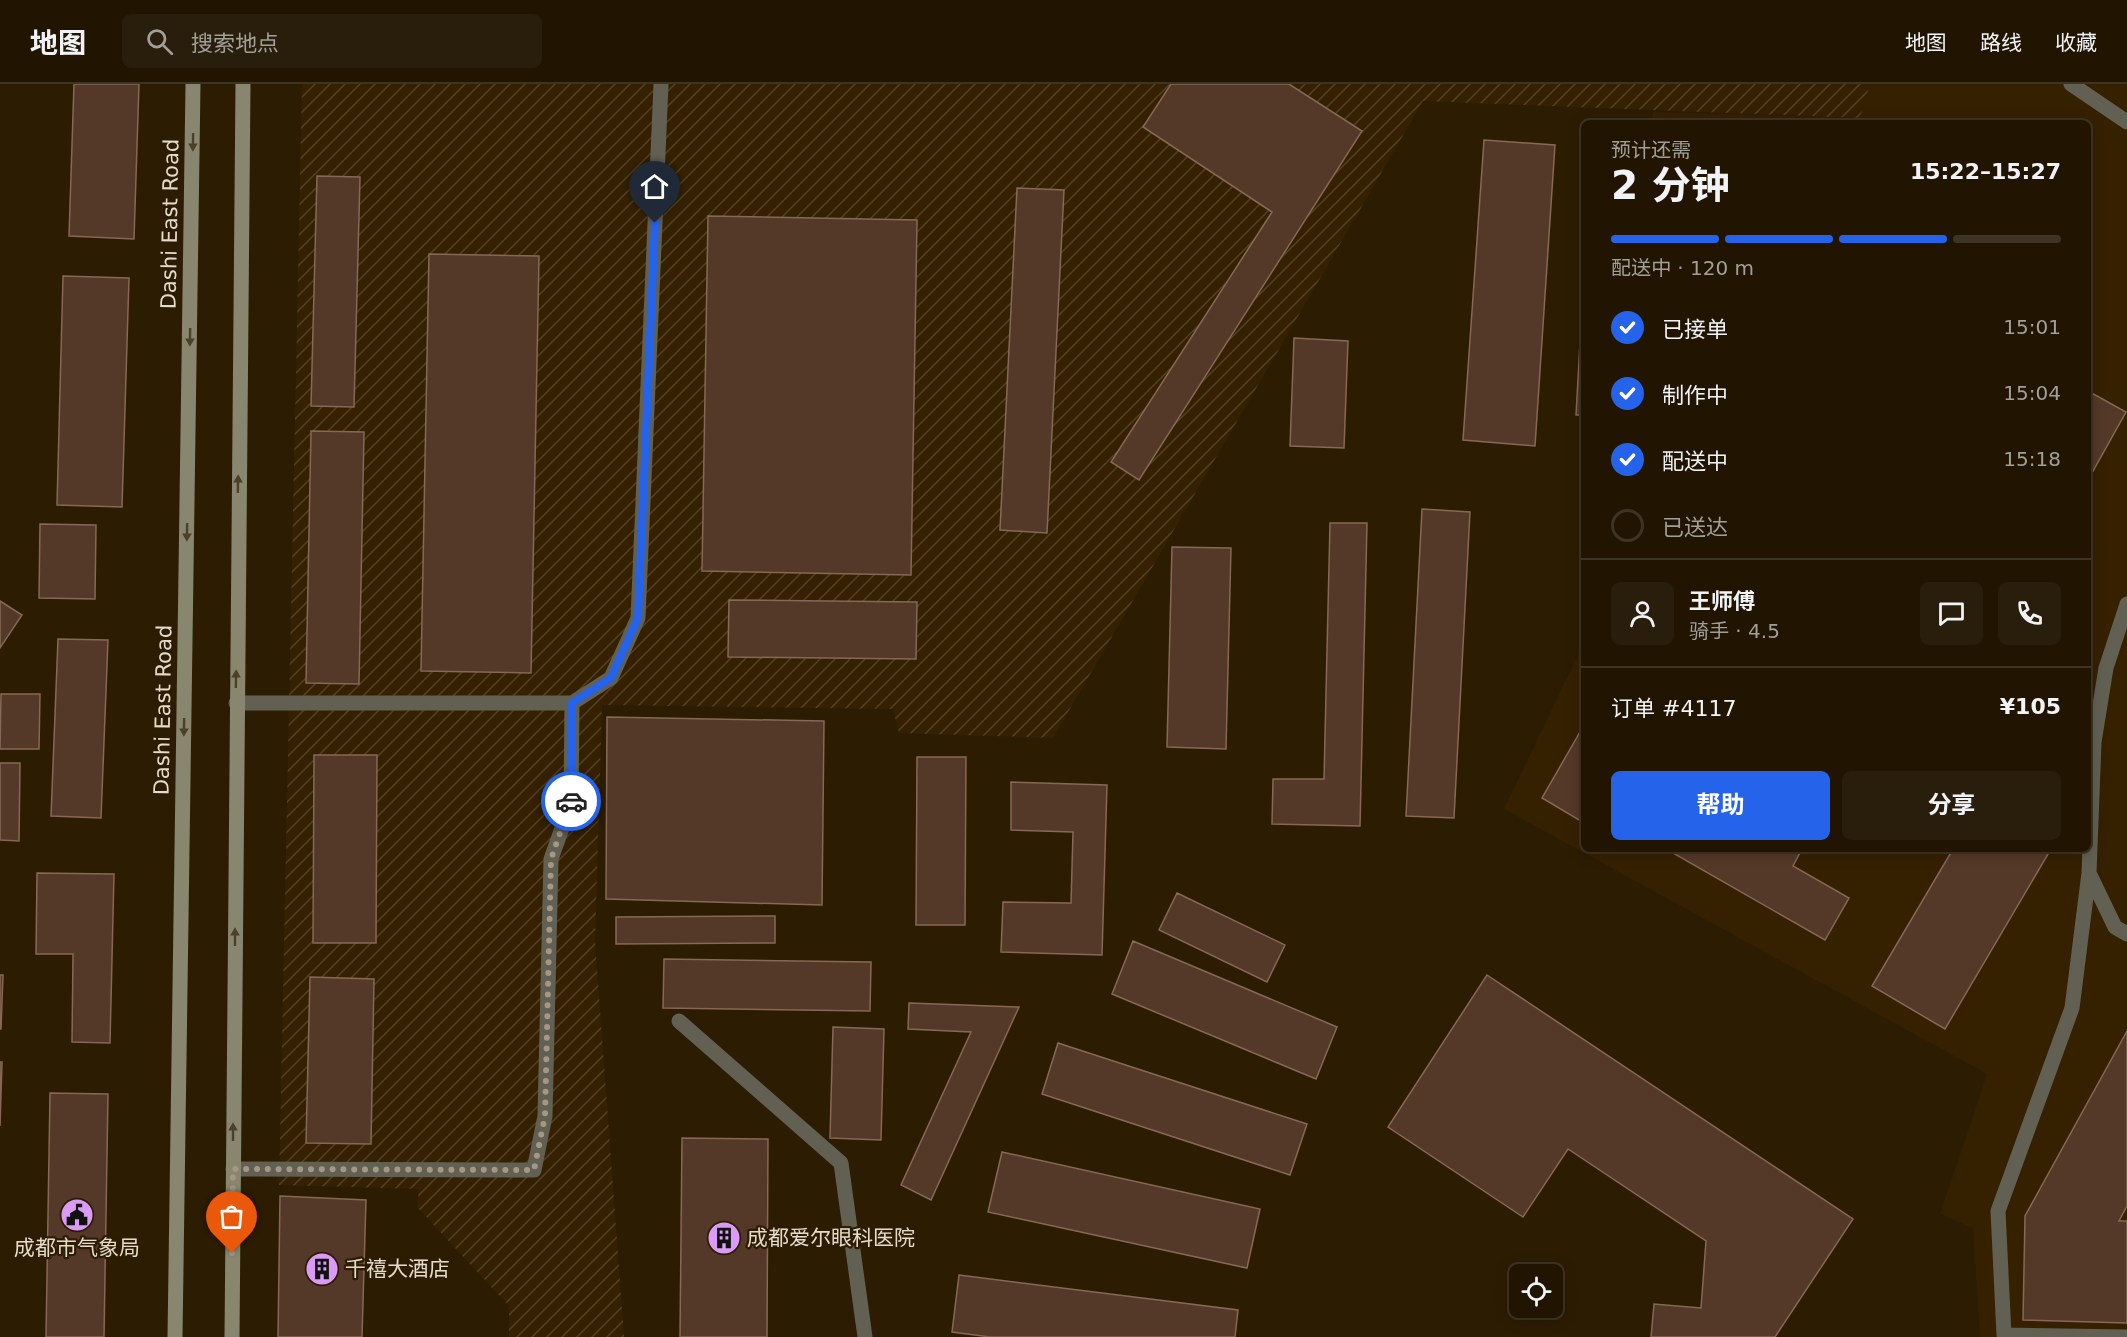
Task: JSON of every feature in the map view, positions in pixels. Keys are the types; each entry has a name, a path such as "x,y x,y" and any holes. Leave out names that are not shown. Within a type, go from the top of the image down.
{"main road":[{"name":"Dashi East Road","path":"176,1337 194,84"},
{"path":"232,1337 243,84"}],"lane":[{"path":"236,704 572,703 611,678 638,618 661,84"},
{"path":"2072,84 2127,122"},
{"path":"2091,821 2094,742 2106,669 2127,604"},
{"path":"233,1169 534,1170 545,1116 551,859 571,803 572,703"},
{"path":"2090,852 2072,1008 1998,1211 2004,1335 2127,1337"},
{"path":"2089,873 2115,927 2127,934"},
{"path":"679,1021 841,1163 865,1337"}],"shaded area":[{"path":"302,84 1870,84 1860,118 1423,101 1053,738 899,733 893,709 602,705 595,942 624,1337 509,1337 509,1306 417,1207 419,1189 279,1185"},
{"path":"1870,84 2127,84 2127,1337 1980,1337 1973,1228 1940,1214 1987,1074 1582,852 2091,852 2091,120 1652,120 1653,112 1860,118"},
{"path":"1581,648 1581,851 1504,809"}],"building":[{"path":"74,84 139,84 134,239 69,236"},
{"path":"1171,84 1289,84 1362,131 1139,480 1111,462 1272,212 1143,127"},
{"path":"1484,140 1555,145 1535,446 1463,440"},
{"path":"317,176 360,177 354,407 311,406"},
{"path":"1017,188 1064,190 1047,533 1000,530"},
{"path":"708,216 917,220 911,575 702,571"},
{"path":"429,254 539,256 531,673 421,671"},
{"path":"63,276 129,278 122,507 57,505"},
{"path":"1581,324 1581,415 1576,415"},
{"path":"1294,338 1348,341 1344,448 1290,446"},
{"path":"2091,393 2126,412 2091,475"},
{"path":"311,431 364,432 359,684 306,683"},
{"path":"1422,509 1470,512 1454,818 1406,816"},
{"path":"1330,523 1367,523 1360,826 1272,824 1273,779 1324,779"},
{"path":"40,524 96,525 95,599 39,598"},
{"path":"1172,547 1231,548 1226,749 1167,747"},
{"path":"729,600 917,602 916,659 728,657"},
{"path":"0,601 22,615 0,648"},
{"path":"58,639 108,640 101,818 51,816"},
{"path":"1,694 40,694 39,749 0,749"},
{"path":"607,717 824,721 822,905 606,899"},
{"path":"1581,730 1581,821 1542,798"},
{"path":"314,755 377,755 376,943 313,943"},
{"path":"917,757 966,757 965,925 916,925"},
{"path":"0,763 20,763 19,841 0,840"},
{"path":"1011,782 1107,785 1102,955 1001,952 1003,902 1071,903 1073,832 1011,830"},
{"path":"1671,852 1800,852 1793,866 1849,898 1825,940"},
{"path":"1951,852 2049,852 1945,1029 1872,986"},
{"path":"37,873 114,874 110,1043 72,1042 73,954 36,954"},
{"path":"1177,893 1285,945 1267,982 1159,930"},
{"path":"775,916 775,943 616,944 616,917"},
{"path":"1133,941 1337,1027 1316,1079 1112,994"},
{"path":"664,959 871,962 870,1011 663,1008"},
{"path":"0,975 3,975 1,1029 0,1029"},
{"path":"1487,975 1853,1219 1775,1337 1651,1337 1654,1304 1701,1308 1706,1241 1568,1149 1523,1217 1388,1127"},
{"path":"310,977 374,979 371,1144 306,1143"},
{"path":"909,1003 1019,1007 931,1200 901,1185 971,1032 908,1029"},
{"path":"833,1027 884,1029 881,1140 830,1138"},
{"path":"2127,1031 2127,1206 2119,1221 2127,1221 2127,1323 2023,1320 2025,1216"},
{"path":"1058,1043 1307,1124 1290,1175 1042,1094"},
{"path":"0,1062 2,1062 0,1126"},
{"name":"成都市气象局","path":"50,1093 108,1094 104,1337 46,1337"},
{"name":"成都爱尔眼科医院","path":"682,1138 768,1139 767,1337 680,1337"},
{"path":"1002,1152 1260,1209 1247,1268 988,1212"},
{"name":"千禧大酒店","path":"280,1196 366,1200 362,1337 278,1337"},
{"path":"959,1275 1238,1310 1235,1337 990,1337 952,1332"}],"way so far":[{"path":"232,1253 233,1169 534,1170 545,1116 551,859 571,801"}],"place":[{"name":"成都市气象局","path":"77,1215"},
{"name":"成都爱尔眼科医院","path":"724,1238"},
{"name":"千禧大酒店","path":"322,1269"}],"route":[{"path":"571,801 572,703 611,678 638,618 655,223"}]}
